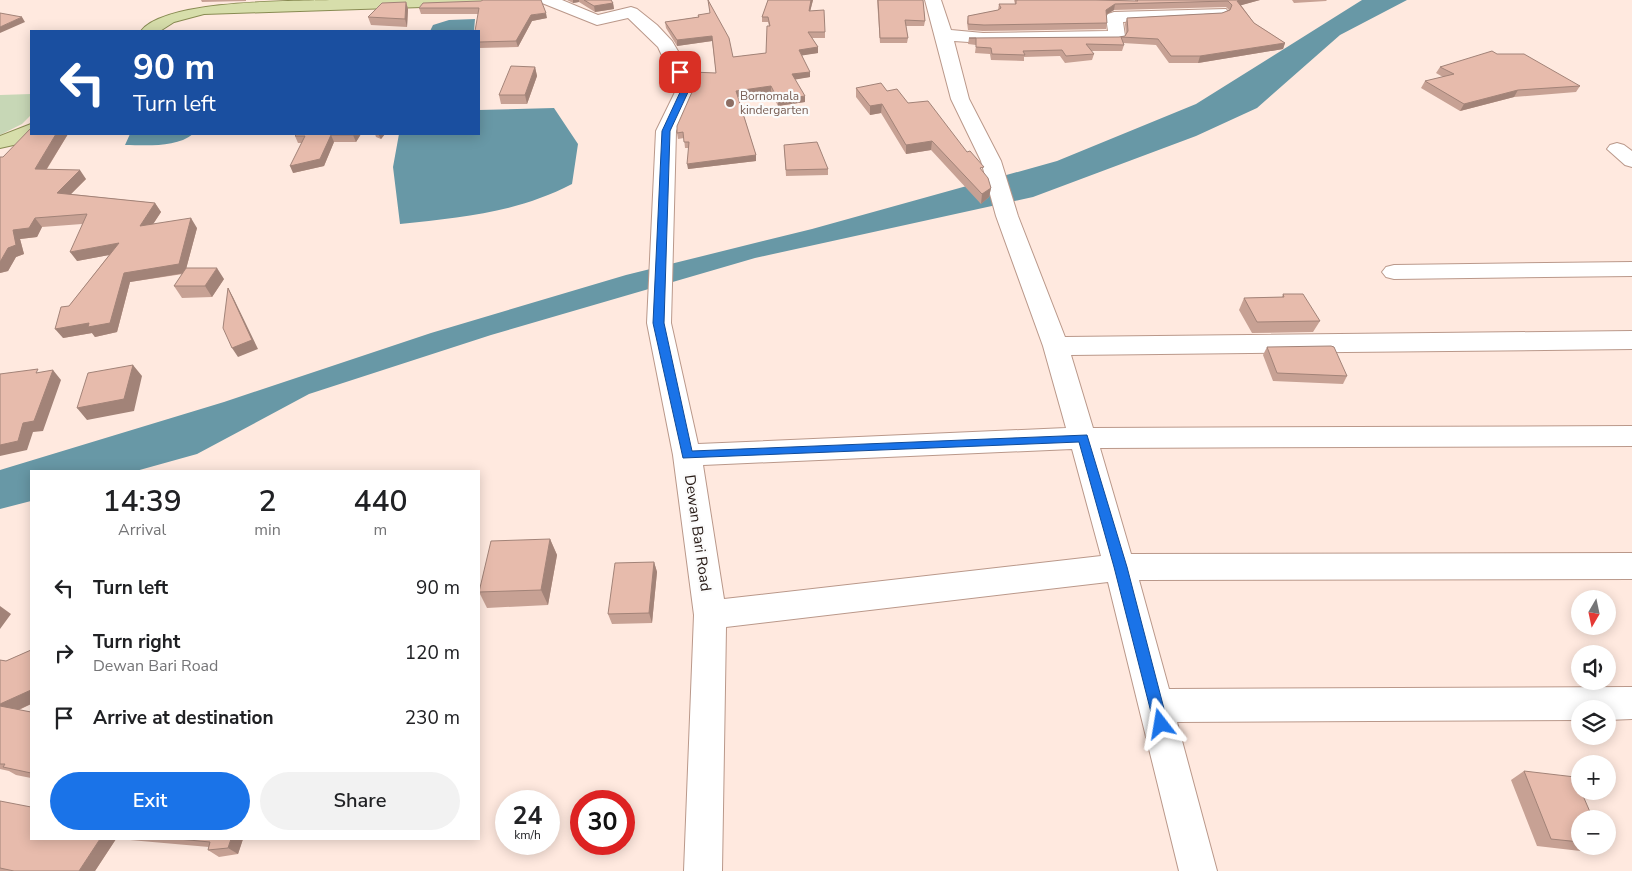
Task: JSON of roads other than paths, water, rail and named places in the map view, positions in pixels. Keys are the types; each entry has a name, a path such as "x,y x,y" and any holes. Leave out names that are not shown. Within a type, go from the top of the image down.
{"main road":[{"path":"150,30 168,18 204,9 484,0"},
{"path":"5,141 30,130"}],"street":[{"name":"Dewan Bari Road","path":"548,0 596,20 631,12 654,30 675,56 686,88 666,131 658,323 687,455 710,615 703,871"},
{"path":"933,0 960,99 992,161 1007,216 1056,346 1120,567 1198,871"},
{"path":"944,35 983,38 1117,36 1114,17 1220,12"},
{"path":"1394,272 1632,269"},
{"path":"1056,346 1632,340"},
{"path":"687,455 1083,438 1632,436"},
{"path":"710,615 1120,567 1632,566"},
{"path":"1156,706 1632,703"}],"water":[{"path":"1362,0 1407,0 1340,35 1257,108 1196,136 1033,197 755,258 491,335 309,394 197,454 140,470 30,470 30,501 0,509 0,470 224,402 431,333 626,275 812,229 1057,161 1196,104"},
{"path":"475,19 474,30 430,30 433,25 449,20"},
{"path":"554,108 578,144 572,184 530,202 509,208 467,216 400,224 393,167 399,135 480,135 480,110"},
{"path":"130,135 191,135 170,144 125,145"}],"place":[{"name":"Bornomala kindergarten","path":"730,103"}]}
